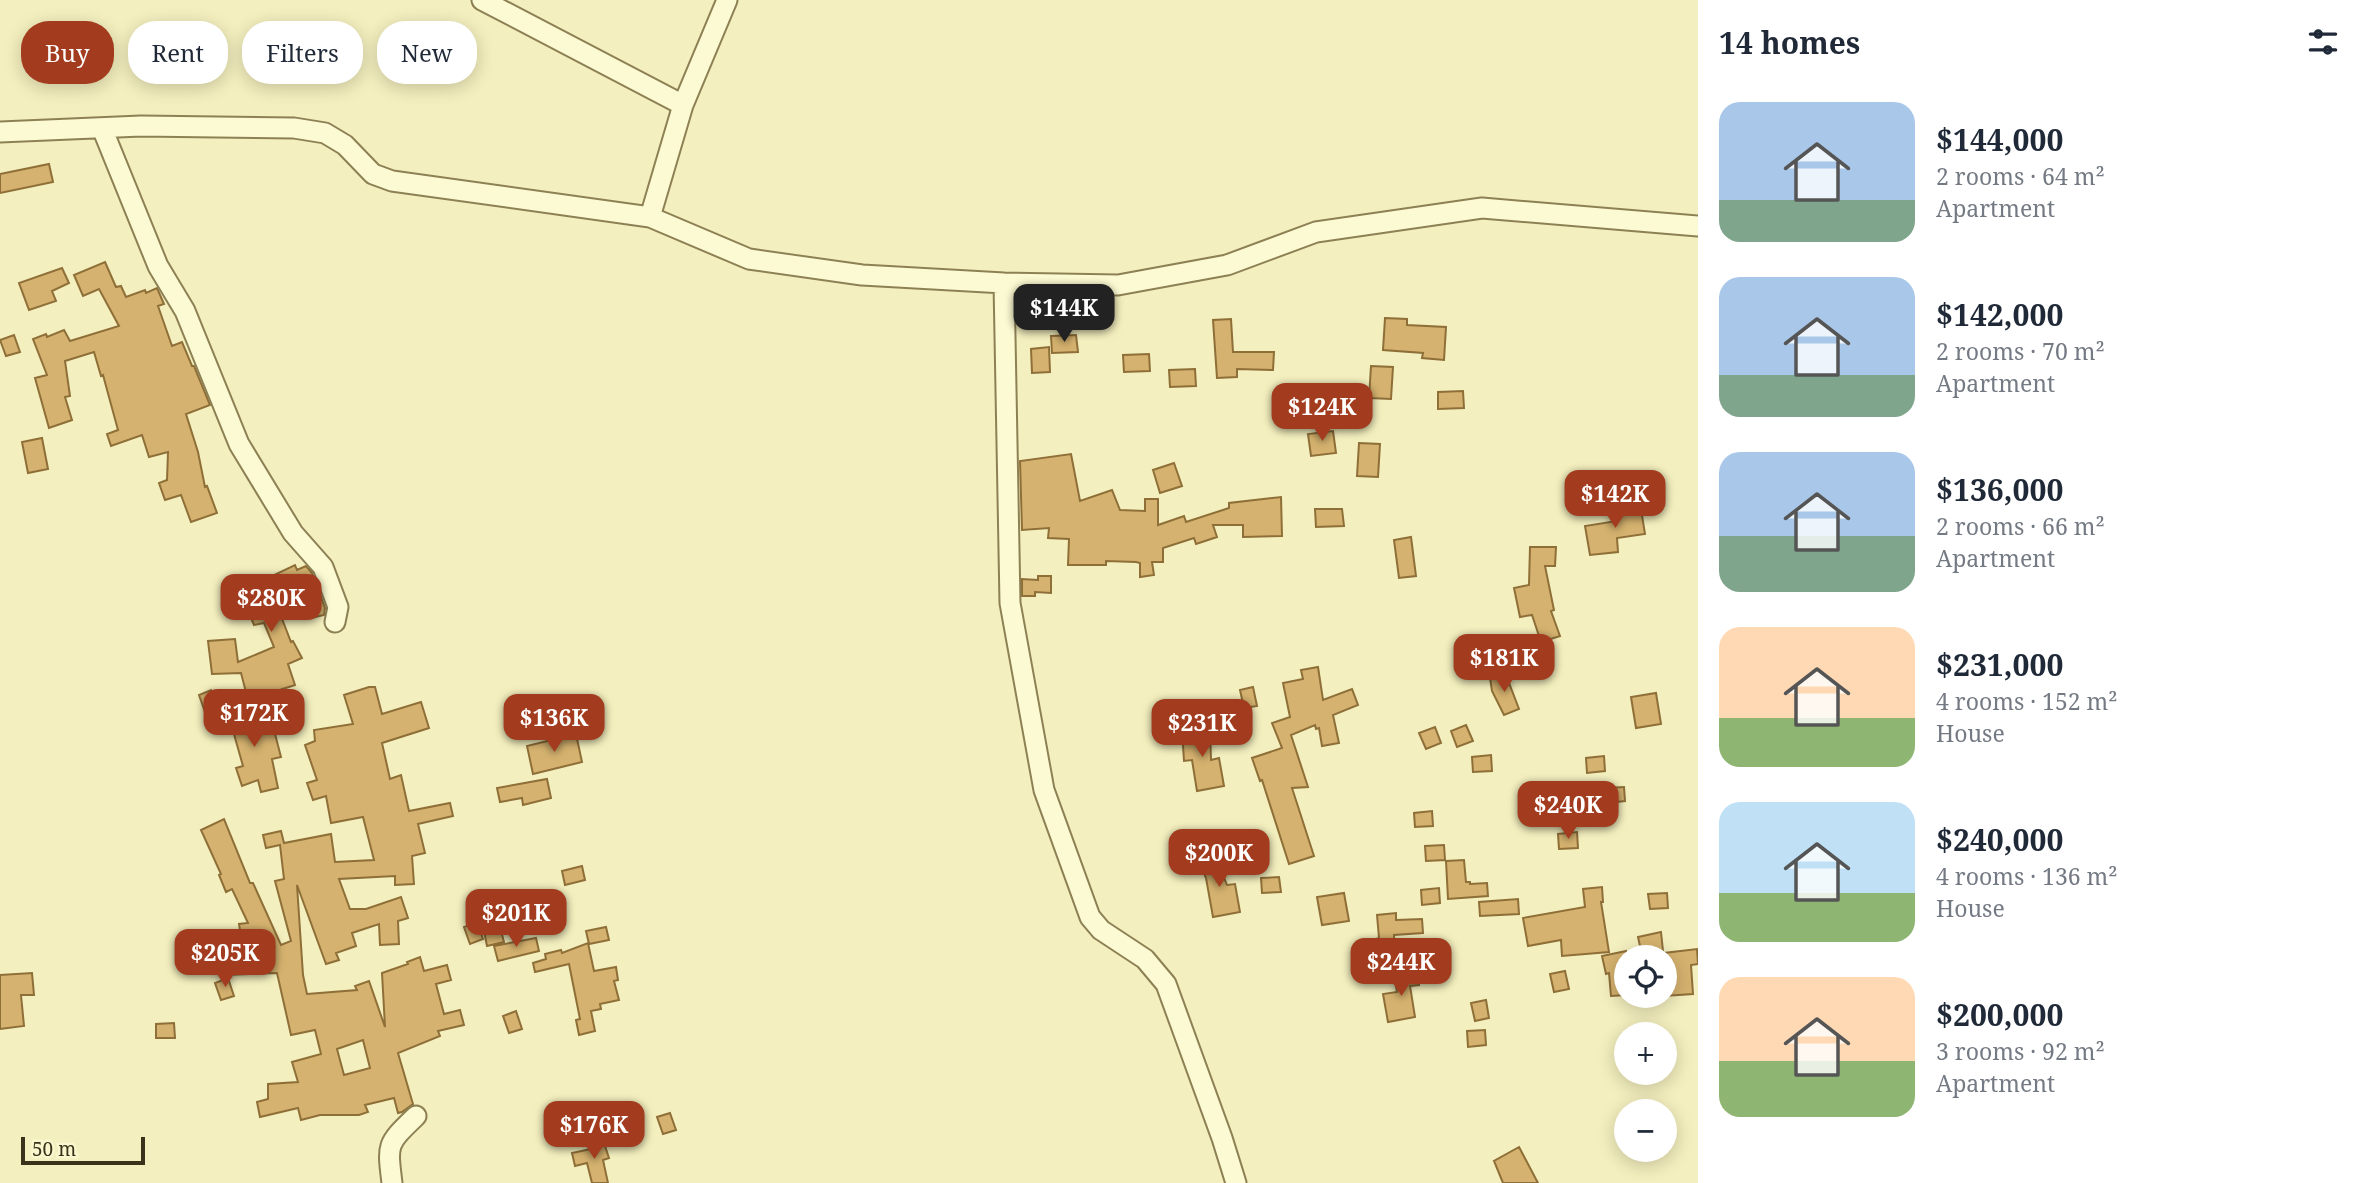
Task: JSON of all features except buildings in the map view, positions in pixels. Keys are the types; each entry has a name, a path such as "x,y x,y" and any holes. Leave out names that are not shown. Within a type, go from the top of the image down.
{"street":[{"path":"482,0 683,105"},
{"path":"650,217 683,105 727,0"},
{"path":"102,128 158,266 185,311 239,444 293,533 323,567 338,607 335,622"},
{"path":"0,132 102,128 280,128 325,133 345,145 373,174 392,181 650,217 749,259 862,275 1004,284 1118,285 1227,265 1316,232 1482,208 1698,226"},
{"path":"1004,284 1010,603 1044,790 1090,917 1101,930 1145,959 1166,984 1236,1183"},
{"path":"392,1183 389,1152 392,1139 416,1116"}]}
